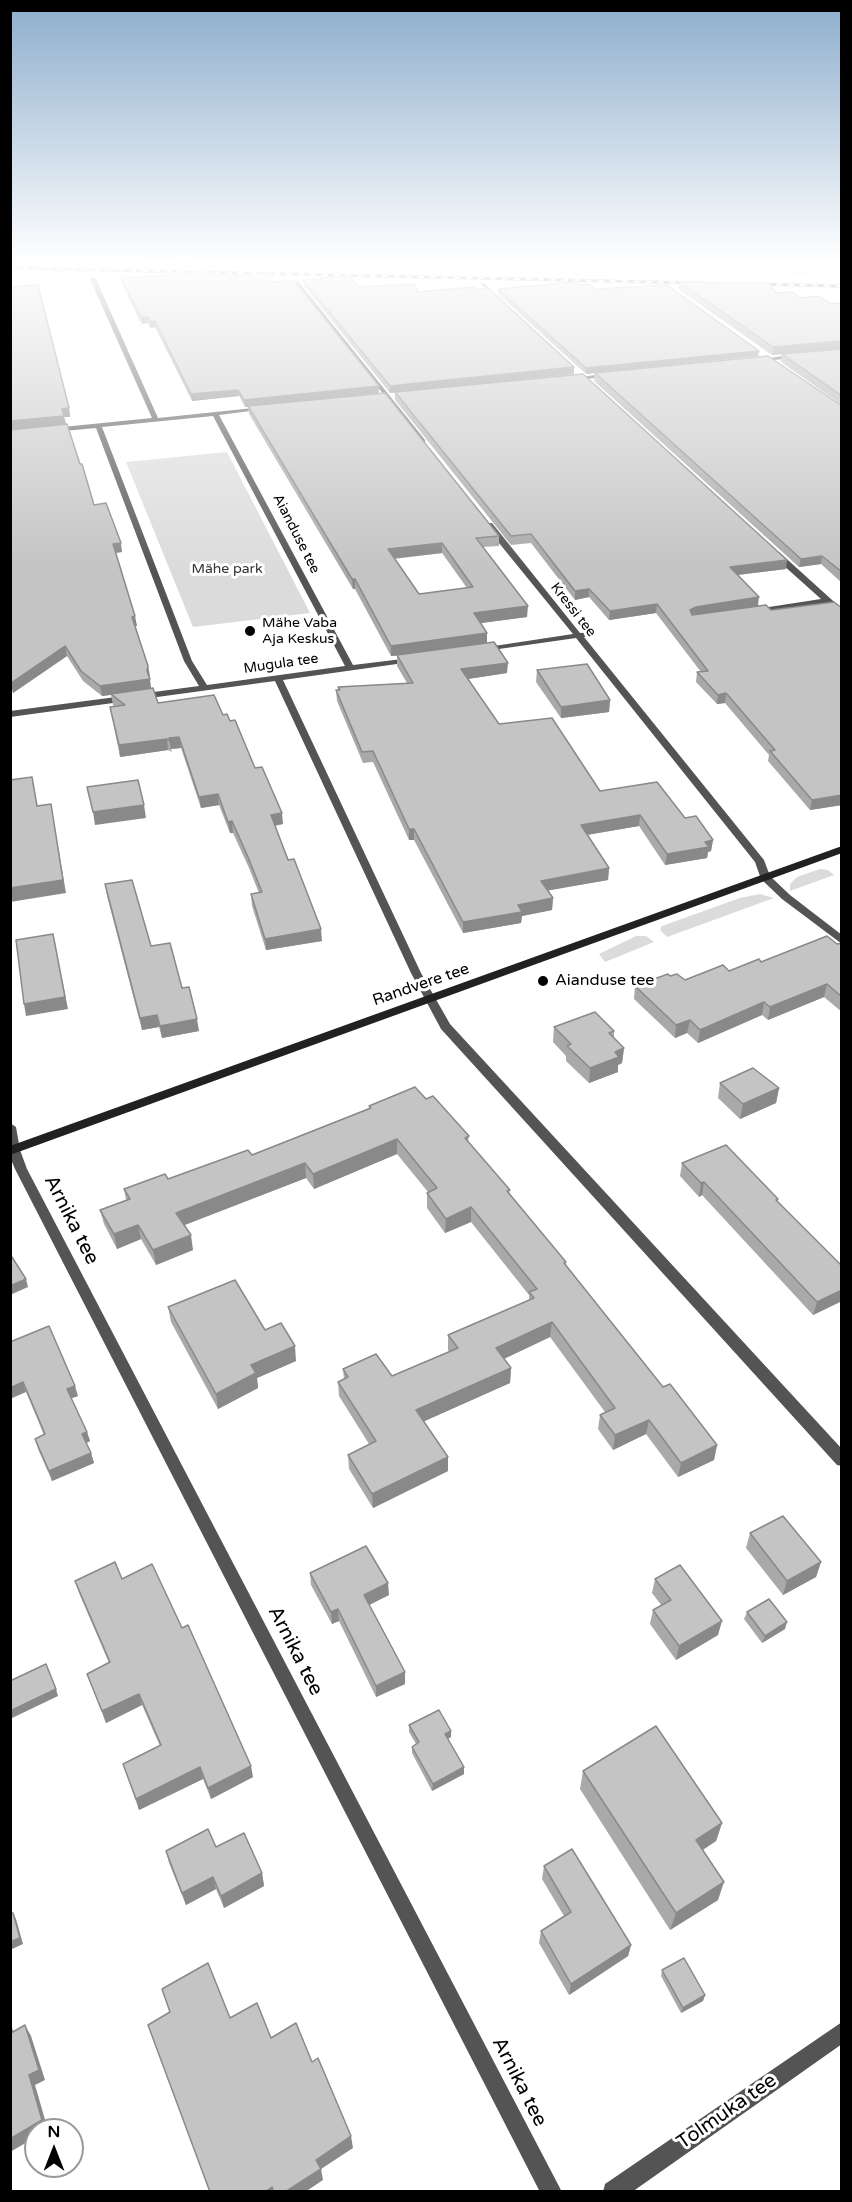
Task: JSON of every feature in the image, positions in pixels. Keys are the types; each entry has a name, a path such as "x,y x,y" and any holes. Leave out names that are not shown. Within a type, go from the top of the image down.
{"main road":[{"name":"Randvere tee","path":"12,1150 842,849"}],"street":[{"path":"131,365 156,420"},
{"path":"362,365 432,452"},
{"path":"574,370 591,386"},
{"path":"560,380 617,374"},
{"path":"377,398 400,396"},
{"path":"44,431 273,408"},
{"name":"Aianduse tee","path":"215,414 350,668"},
{"path":"99,426 188,661 205,688"},
{"name":"Kressi tee","path":"483,517 760,862 765,877 786,897 842,941"},
{"path":"766,545 842,614"},
{"path":"750,612 827,601"},
{"path":"475,651 590,634"},
{"name":"Mugula tee","path":"10,714 418,659"},
{"path":"278,678 429,1000 445,1026 842,1460"},
{"name":"Arnika tee","path":"10,1127 12,1150 21,1169 552,2192"},
{"name":"Tolmuka tee","path":"614,2192 842,2032"}],"green space":[{"name":"Mähe park","path":"227,452 310,613 193,627 126,462"},
{"path":"820,869 828,870 834,875 790,891 790,884 797,877"},
{"path":"760,894 774,898 667,937 660,930 662,926 740,898"},
{"path":"636,936 646,936 654,942 605,962 599,954"}],"building":[{"path":"10,365 58,365 69,408 62,409 64,416 10,421"},
{"path":"177,365 362,365 379,386 244,400 238,390 191,394"},
{"path":"373,365 572,365 574,367 390,386"},
{"path":"582,365 619,365 586,368"},
{"path":"679,365 781,365 842,406 842,572 822,556 801,559 595,373"},
{"path":"797,365 842,365 842,396"},
{"path":"583,374 787,560 730,567 759,597 696,607 690,610 692,615 766,605 771,610 834,602 842,608 842,795 812,800 770,751 775,750 726,693 718,695 697,672 708,671 657,604 610,611 589,589 575,591 531,534 511,536 395,392"},
{"path":"385,393 499,536 476,538 528,606 474,613 487,633 391,646 355,579 352,579 248,406","holes":["442,543 473,587 419,594 388,549"]},
{"path":"67,424 94,505 106,503 121,543 113,544 135,616 132,617 150,679 100,686 81,671 65,646 11,683 10,430"},
{"path":"494,642 508,663 461,669 499,724 552,718 600,791 657,782 685,818 696,816 713,840 705,842 709,847 667,854 640,815 581,825 609,868 541,881 553,898 518,905 522,912 463,922 414,829 409,829 373,751 362,752 336,690 340,690 338,687 413,683 397,655"},
{"path":"587,664 610,700 561,707 537,670"},
{"path":"153,688 158,703 214,695 223,715 227,714 230,721 235,720 255,768 262,767 282,813 271,815 288,860 294,859 321,929 265,939 251,894 262,892 248,857 232,821 228,822 218,794 199,797 179,737 169,738 170,741 167,739 119,745 110,707 125,705 111,694"},
{"path":"32,777 37,806 51,804 63,880 10,888 10,780"},
{"path":"138,780 144,805 93,812 87,787"},
{"path":"132,880 151,946 170,943 182,988 189,987 197,1019 160,1026 157,1015 140,1018 105,884"},
{"path":"53,934 65,997 24,1004 16,940"},
{"path":"827,936 837,944 842,943 842,997 827,984 770,1007 764,1002 700,1030 690,1020 676,1025 635,986 668,974 670,976 677,974 685,980 723,965 729,971 759,959 761,962"},
{"path":"595,1012 614,1031 609,1033 624,1048 615,1052 619,1057 590,1068 567,1046 571,1044 554,1027"},
{"path":"753,1068 779,1088 743,1104 720,1083"},
{"path":"415,1087 426,1099 433,1096 469,1136 465,1138 510,1190 507,1191 566,1262 564,1263 663,1387 670,1384 717,1445 681,1463 649,1420 615,1435 600,1415 615,1408 552,1322 496,1348 511,1368 416,1410 448,1457 372,1494 348,1455 376,1441 338,1382 348,1377 343,1369 376,1354 392,1376 458,1348 448,1335 534,1298 529,1292 537,1289 471,1207 446,1219 427,1193 437,1188 397,1139 313,1174 305,1163 176,1213 191,1235 153,1250 138,1225 114,1234 100,1210 130,1199 124,1189 165,1174 168,1179 248,1150 252,1155 371,1108 369,1106"},
{"path":"726,1145 778,1199 776,1200 842,1266 842,1290 817,1302 704,1182 701,1183 682,1163"},
{"path":"10,1254 26,1279 10,1286"},
{"path":"235,1280 265,1330 281,1323 295,1346 251,1365 256,1373 216,1394 168,1307"},
{"path":"49,1326 75,1386 67,1389 87,1432 82,1434 91,1453 49,1471 35,1439 45,1434 23,1382 10,1388 10,1342"},
{"path":"783,1516 821,1562 787,1581 750,1533"},
{"path":"366,1546 388,1583 364,1595 405,1672 376,1686 338,1609 331,1612 310,1573"},
{"path":"115,1562 122,1579 152,1564 182,1628 188,1625 251,1766 208,1788 200,1767 136,1799 123,1764 161,1745 139,1694 102,1711 87,1674 110,1662 75,1581"},
{"path":"680,1565 722,1621 679,1646 653,1610 671,1600 655,1579"},
{"path":"769,1599 787,1622 765,1636 747,1612"},
{"path":"46,1664 56,1689 10,1711 10,1681"},
{"path":"439,1710 451,1731 445,1734 464,1767 433,1784 412,1747 419,1742 409,1725"},
{"path":"656,1726 722,1823 696,1840 724,1882 676,1913 583,1771"},
{"path":"208,1829 216,1847 244,1833 262,1873 221,1896 213,1877 182,1893 166,1851"},
{"path":"572,1849 631,1945 571,1984 541,1931 571,1912 544,1866"},
{"path":"13,1913 20,1938 10,1942 10,1914"},
{"path":"684,1958 705,1995 683,2008 662,1970"},
{"path":"208,1963 230,2018 257,2003 271,2038 296,2023 312,2062 318,2058 351,2136 316,2160 321,2169 285,2192 274,2192 272,2187 265,2192 210,2192 148,2025 170,2012 162,1989"},
{"path":"25,2025 39,2070 29,2075 41,2118 24,2118 24,2131 10,2139 10,2032"}],"place":[{"name":"Mähe Vaba Aja Keskus","path":"250,631"},
{"name":"Aianduse tee","path":"543,981"}]}
